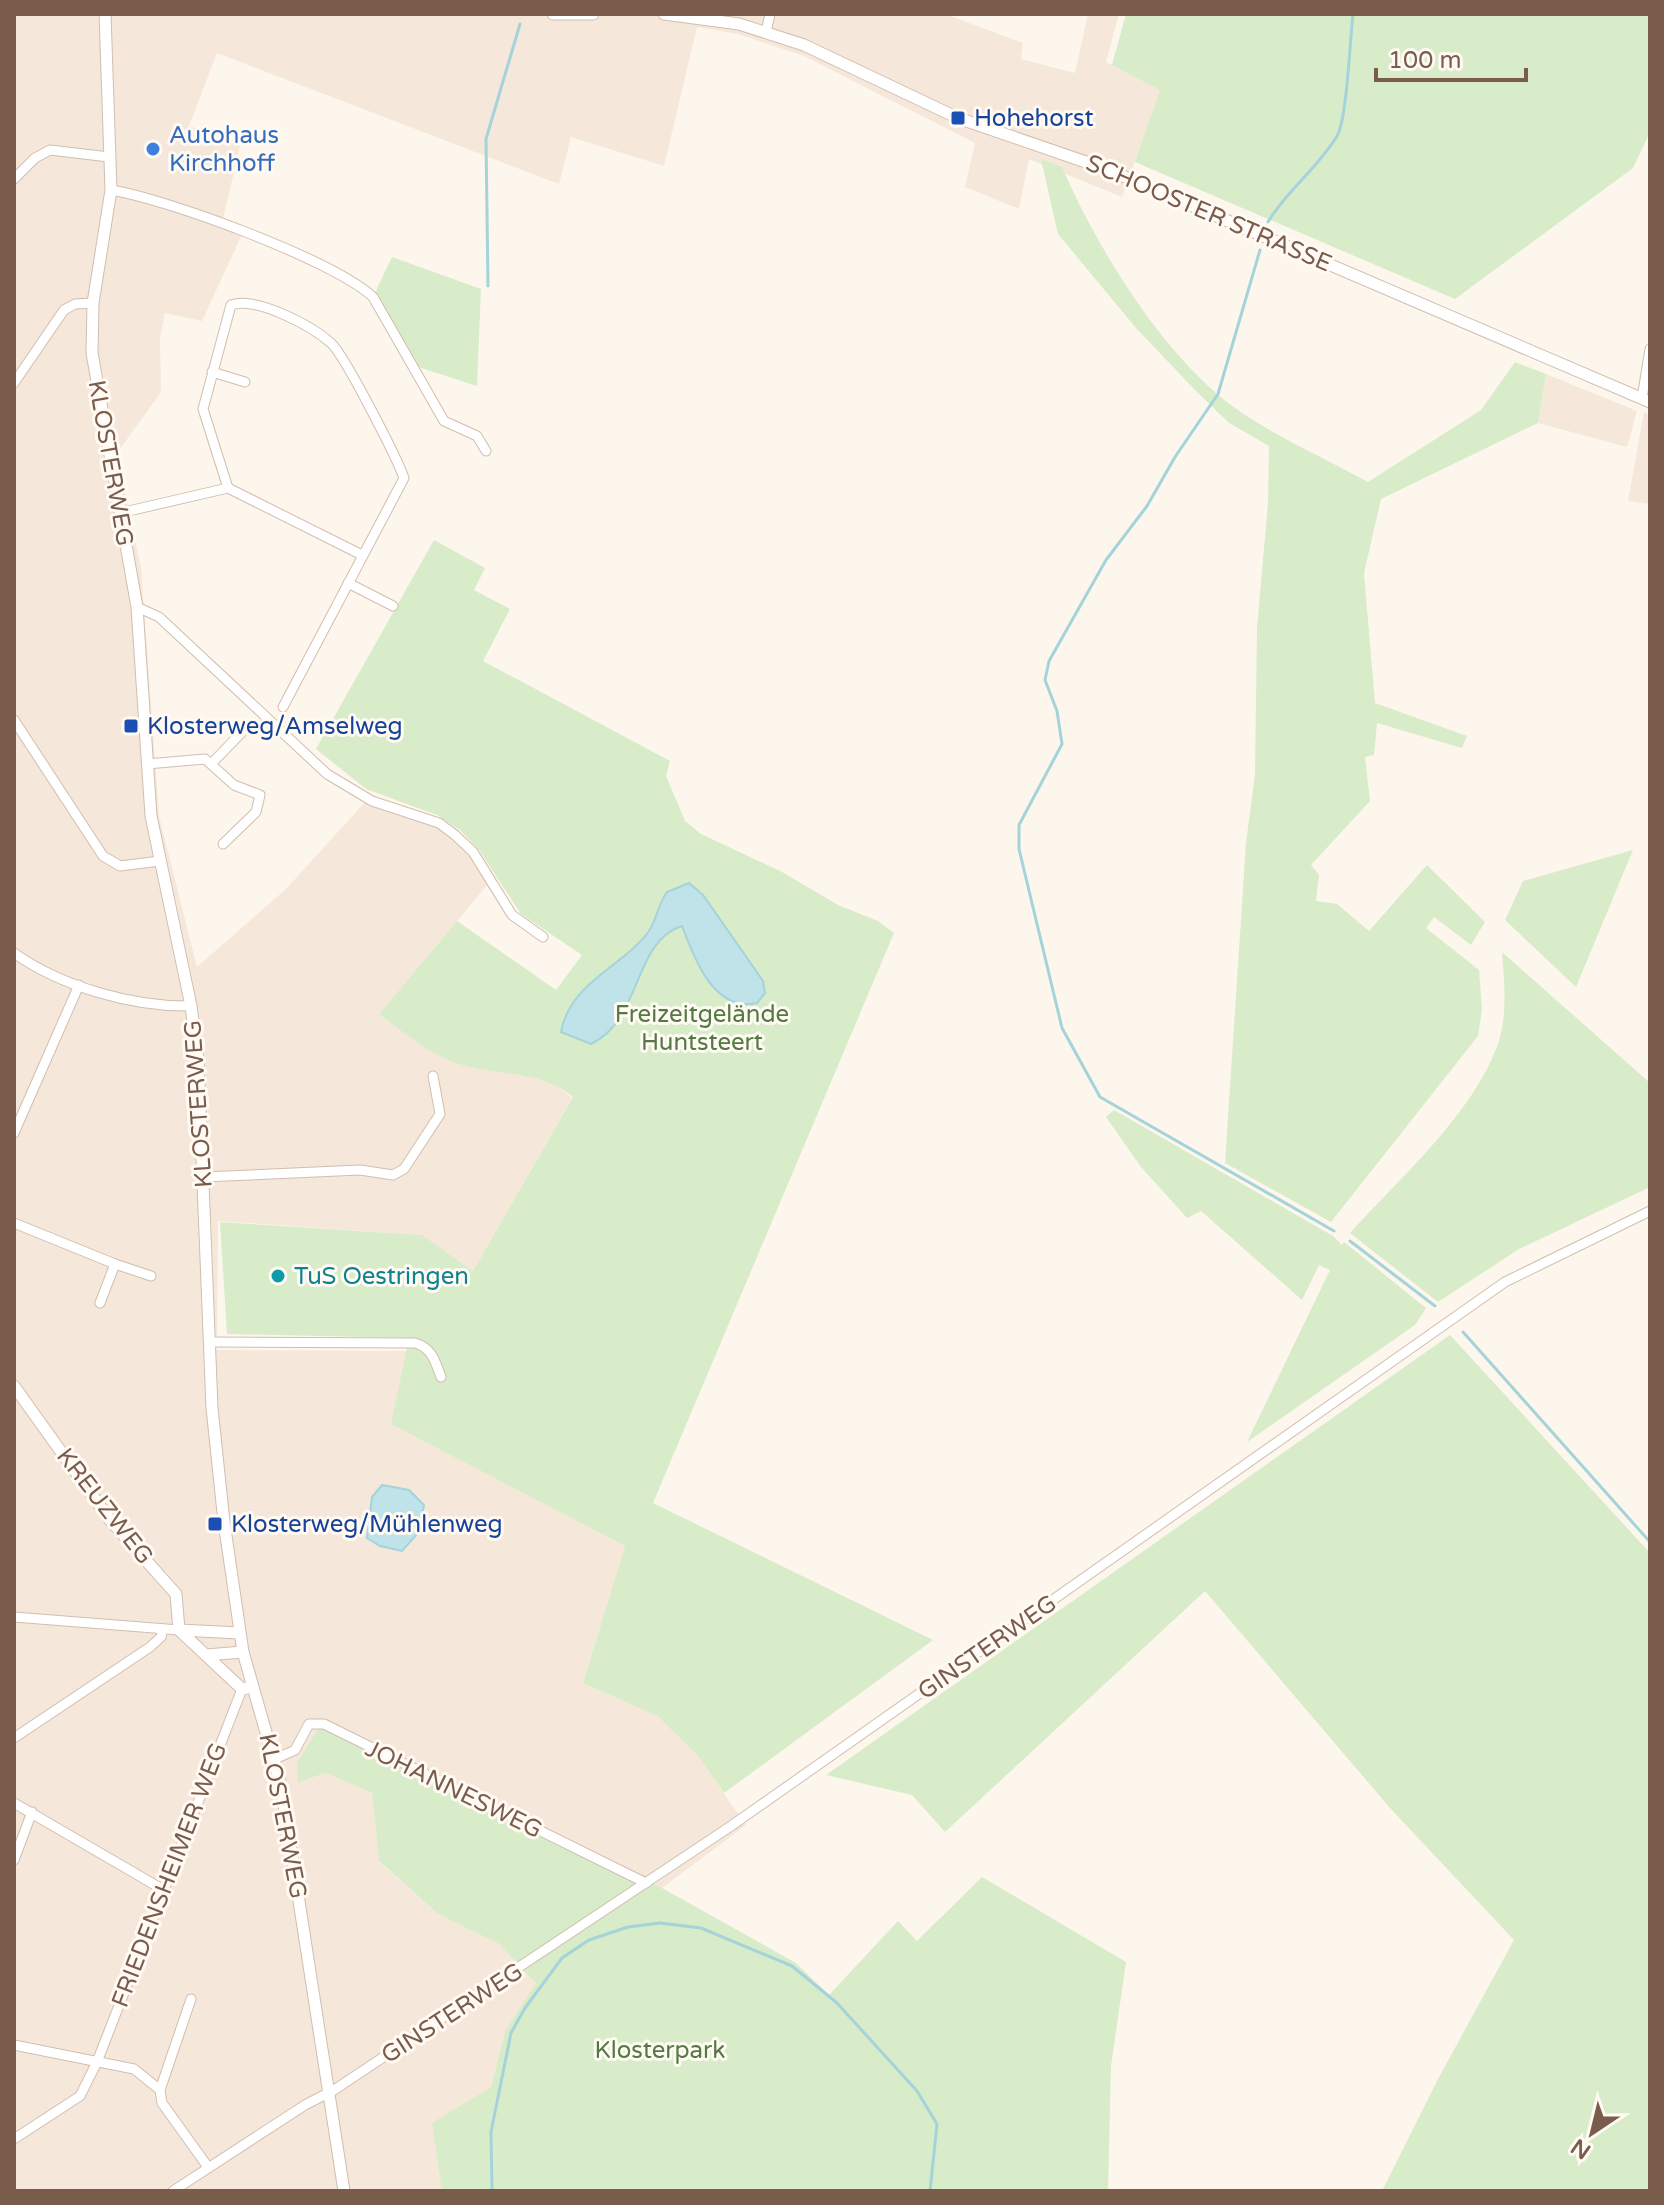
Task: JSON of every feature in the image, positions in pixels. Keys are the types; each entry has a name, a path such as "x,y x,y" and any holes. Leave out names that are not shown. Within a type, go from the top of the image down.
{"street":[{"name":"KLOSTERWEG","path":"105,14 111,190 93,303 92,353 137,607 151,816 191,1006 198,1059 218,1480 247,1688 275,1759 344,2191"},
{"path":"553,14 593,14"},
{"name":"SCHOOSTER STRASSE","path":"664,14 739,24 804,45 958,118 1070,154 1185,201 1646,400"},
{"path":"766,32 770,14"},
{"path":"14,179 35,158 50,150 109,157"},
{"path":"111,190 139,195 259,240 358,283 373,297 444,421 477,436 486,451"},
{"path":"228,488 203,409 231,305 241,302 261,304 333,345 404,478 283,707"},
{"path":"14,383 64,310 75,304 93,303"},
{"path":"1646,400 1650,349"},
{"path":"212,372 245,382"},
{"path":"120,513 228,488 362,555"},
{"path":"348,583 393,606"},
{"path":"137,607 159,617 327,774 372,801 439,823 455,835 473,852 512,915 543,937"},
{"path":"14,720 103,856 120,866 160,861"},
{"path":"212,763 246,728"},
{"path":"147,764 205,759 234,785 260,795 256,812 223,844"},
{"path":"14,953 79,985 160,1007 191,1006"},
{"path":"14,1133 79,985"},
{"path":"203,1177 360,1170 393,1175 404,1169 440,1114 433,1076"},
{"name":"GINSTERWEG","path":"173,2191 305,2105 329,2094 646,1883 1505,1282 1650,1211"},
{"path":"14,1223 151,1276"},
{"path":"100,1303 115,1264"},
{"path":"210,1342 415,1343 434,1357 441,1377"},
{"name":"KREUZWEG","path":"14,1386 110,1520 176,1594 179,1630"},
{"path":"14,1617 240,1633"},
{"path":"14,1738 150,1647 161,1637 163,1629"},
{"path":"179,1630 247,1688"},
{"path":"206,1655 243,1652"},
{"name":"FRIEDENSHEIMER WEG","path":"14,2139 80,2096 97,2062 162,1889 247,1688"},
{"name":"JOHANNESWEG","path":"275,1759 295,1750 309,1724 324,1724 646,1883"},
{"path":"14,1803 162,1889"},
{"path":"14,1860 32,1812"},
{"path":"191,1999 160,2090 162,2103 208,2167"},
{"path":"14,2045 134,2069 160,2090"}],"shaded area":[{"path":"14,14 945,14 1023,43 1021,59 1075,73 1088,14 1119,14 1106,62 1161,90 1122,197 1029,159 1019,209 965,187 975,143 804,56 738,34 697,27 664,166 571,137 559,184 217,53 189,126 240,146 223,219 245,228 202,321 165,313 160,338 161,392 117,453 141,568 159,816 197,967 286,889 365,802 439,828 471,856 488,884 379,1014 465,1066 547,1079 572,1098 473,1271 421,1235 218,1221 217,1350 407,1351 392,1424 625,1546 583,1683 657,1716 697,1755 746,1825 662,1888 323,1722 299,1783 325,1773 372,1793 379,1862 438,1914 499,1944 536,1983 505,2031 491,2087 433,2124 442,2191 14,2191"},
{"path":"1546,374 1637,411 1627,447 1538,423"},
{"path":"1644,412 1650,415 1650,504 1628,501"}],"green space":[{"path":"1126,14 1650,14 1650,132 1633,168 1455,299 1135,162 1160,90 1112,65"},
{"path":"1041,159 1062,167 1094,232 1135,298 1158,330 1208,386 1267,428 1368,482 1481,410 1515,362 1546,374 1538,423 1381,499 1364,573 1375,703 1467,736 1462,748 1377,723 1374,755 1365,757 1370,801 1311,865 1319,875 1316,901 1337,904 1369,931 1427,865 1485,922 1471,945 1434,917 1426,928 1479,970 1482,1009 1478,1036 1331,1222 1225,1163 1246,843 1255,774 1257,628 1268,503 1269,446 1229,423 1194,389 1136,328 1058,234"},
{"path":"392,257 481,289 477,386 412,365 373,297"},
{"name":"Freizeitgelände Huntsteert","path":"434,540 485,568 474,590 510,609 483,661 670,761 666,776 685,821 701,834 782,872 838,905 878,921 894,933 653,1503 933,1640 724,1793 697,1755 657,1716 583,1683 625,1546 391,1424 409,1338 227,1334 220,1222 422,1235 473,1271 573,1097 534,1078 466,1066 442,1057 379,1014 457,921 556,990 582,955 521,914 479,850 461,831 437,815 366,789 316,749"},
{"path":"1633,850 1576,987 1505,920 1523,881"},
{"path":"1502,952 1650,1083 1650,1187 1519,1249 1438,1302 1350,1233 1433,1144 1486,1070 1498,1044 1503,1021"},
{"path":"1114,1110 1333,1236 1342,1245 1344,1242 1426,1308 1415,1325 1247,1442 1330,1270 1319,1265 1302,1300 1201,1211 1187,1218 1141,1167 1106,1117"},
{"path":"1450,1335 1650,1553 1650,2191 1382,2191 1438,2079 1514,1940 1390,1808 1205,1591 945,1832 912,1795 826,1775"},
{"name":"Klosterpark","path":"323,1721 662,1888 796,1963 829,1995 898,1921 917,1941 982,1877 1126,1962 1111,2066 1108,2191 442,2191 432,2123 491,2087 505,2031 536,1983 499,1944 438,1914 379,1861 372,1793 325,1773 298,1783 297,1763"}],"water":[{"path":"689,883 703,895 763,981 765,993 757,1003 742,1004 729,1000 718,991 700,967 682,926 666,934 654,947 620,1018 608,1033 591,1044 561,1032 575,1000 649,931 667,892"},
{"path":"382,1485 409,1490 424,1505 419,1532 402,1551 380,1546 367,1538 372,1497"}],"waterway":[{"path":"1268,222 1337,136 1346,97 1353,14"},
{"path":"488,286 486,139 520,24"},
{"path":"1260,250 1218,394 1175,457 1147,506 1106,560 1049,661 1045,680 1057,711 1062,744 1019,825 1019,849 1062,1028 1100,1097 1334,1231"},
{"path":"1350,1241 1435,1306"},
{"path":"1463,1332 1650,1542"},
{"path":"492,2191 491,2132 511,2033 525,2008 562,1958 589,1940 628,1927 660,1923 701,1928 792,1966 837,2003 917,2091 937,2124 930,2191"}],"place":[{"name":"Hohehorst","path":"958,118"},
{"name":"Autohaus Kirchhoff","path":"153,149"},
{"name":"Klosterweg/Amselweg","path":"131,726"},
{"name":"TuS Oestringen","path":"278,1276"},
{"name":"Klosterweg/Mühlenweg","path":"215,1524"}]}
